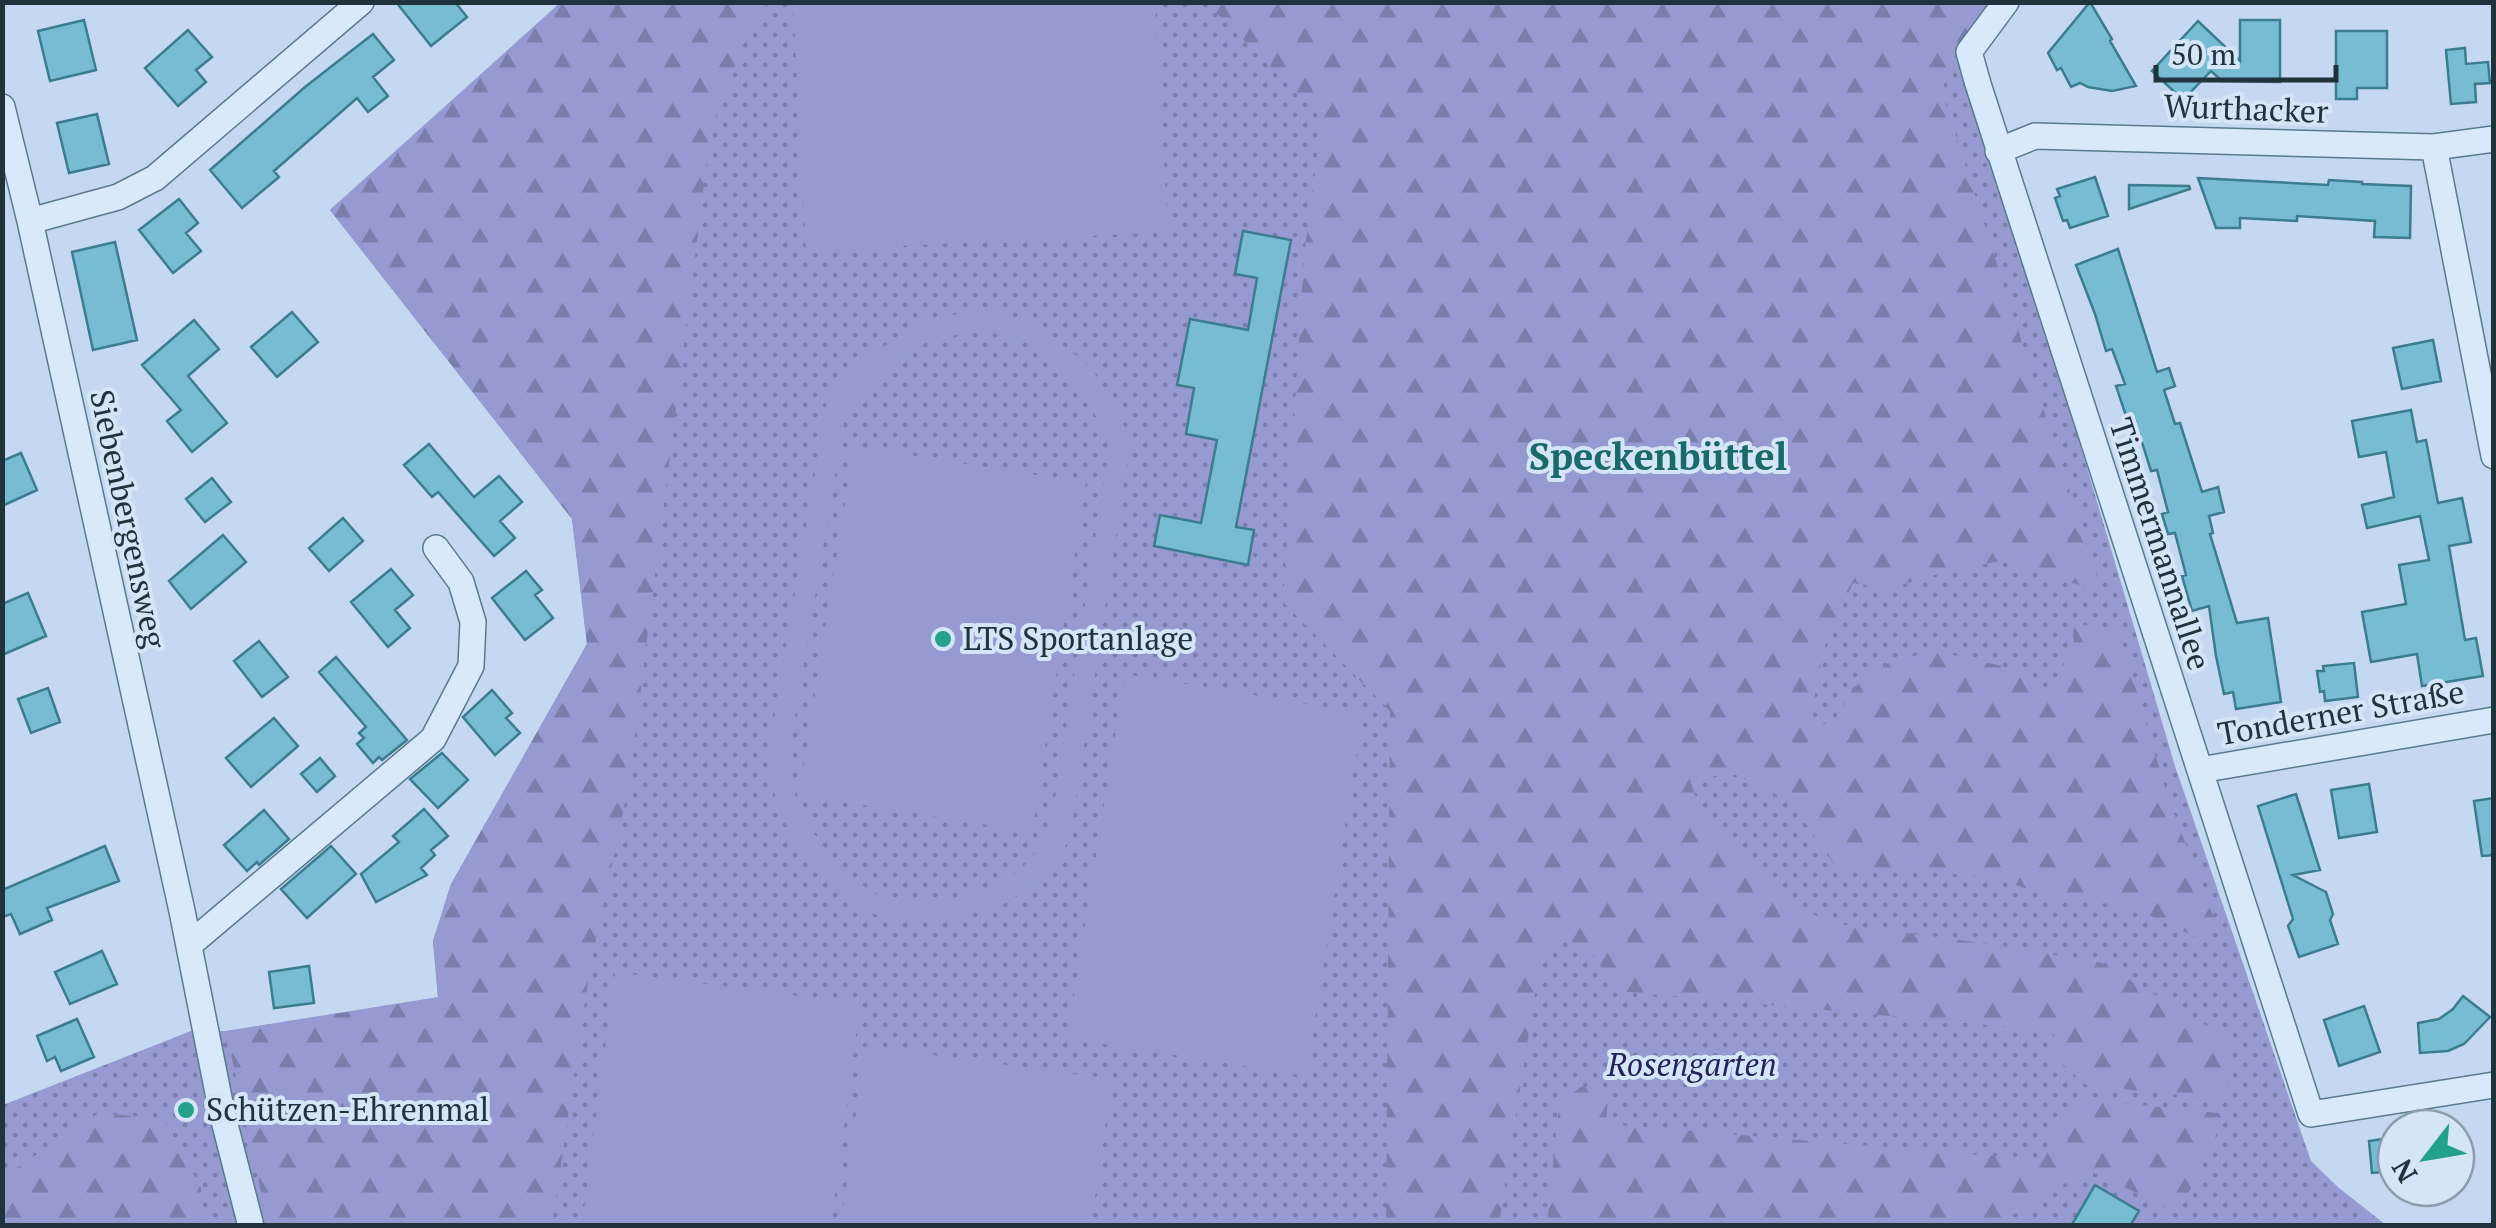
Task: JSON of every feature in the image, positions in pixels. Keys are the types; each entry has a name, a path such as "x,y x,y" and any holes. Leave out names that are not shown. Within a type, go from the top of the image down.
{"street":[{"path":"30,221 118,197 155,178 361,2"},
{"name":"Timmermannallee","path":"2006,2 1969,52 2311,1114 2494,1085"},
{"name":"Siebenbergensweg","path":"2,106 189,945 222,1113 251,1226"},
{"name":"Wurthacker","path":"1998,151 2035,136 2434,147 2494,139"},
{"path":"2434,147 2494,456"},
{"path":"189,945 433,739 471,666 473,622 461,582 436,548"},
{"name":"Tonderner Straße","path":"2200,770 2494,720"}],"green space":[{"name":"Rosengarten","path":"561,2 2002,3 1966,51 2175,766 2311,1161 2386,1225 3,1226 3,1105 191,1031 226,1031 438,997 433,941 451,884 587,644 572,519 330,210"},
{"path":"561,2 768,3 750,27 711,129 629,783 590,968 552,1225 268,1225 226,1031 438,998 433,941 451,884 587,644 572,519 330,210"},
{"path":"793,3 1155,3 1168,232 806,251"},
{"path":"1206,3 1996,3 1950,62 1942,92 2102,592 2000,561 1887,589 1853,583 1827,638 1811,729 1835,720 1853,688 1894,659 1940,652 1998,665 2050,689 2074,647 2073,623 2119,631 2167,795 2216,924 2208,943 2115,904 2062,901 2001,880 1939,872 1836,867 1790,801 1736,775 1689,777 1701,813 1780,888 1824,922 2102,963 2232,1041 2225,1100 2086,1085 2053,1056 2054,1031 1617,991 1590,950 1565,939 1541,954 1499,1225 1386,1225 1390,711 1283,602 1304,256 1322,117"},
{"path":"983,309 1036,324 1092,368 1131,438 1070,839 1046,876 1004,904 953,920 894,923 849,902 807,862 777,807 768,754 827,400 866,358 923,321","holes":["983,330 1027,343 1076,381 1110,442 1050,831 1025,865 995,884 942,900 897,902 866,888 851,876 812,831 797,800 789,754 846,410 879,374 930,340"]},
{"name":"LTS Sportanlage","path":"854,446 1086,483 1032,832 799,795"},
{"path":"1125,674 1363,713 1306,1076 1067,1038"},
{"path":"615,972 860,1004 831,1225 582,1225"},
{"path":"865,1046 1112,1079 1091,1225 841,1225"},
{"path":"1582,1086 1608,1093 1606,1124 2044,1160 2050,1128 2084,1099 2226,1114 2179,1213 2088,1170 1995,1225 1547,1225 1559,1104"},
{"path":"99,1113 164,1119 201,1188 203,1225 3,1225 3,1177"}],"building":[{"path":"396,2 455,2 467,17 431,46"},
{"path":"2090,2 2136,86 2112,91 2080,83 2071,87 2061,68 2057,70 2048,53"},
{"path":"84,20 96,70 50,81 38,31"},
{"path":"2240,20 2280,20 2280,82 2222,81 2211,71 2183,100 2152,71 2198,21 2240,61"},
{"path":"188,30 212,57 196,70 206,82 178,106 145,68"},
{"path":"2336,31 2387,31 2387,88 2357,88 2357,99 2336,99"},
{"path":"373,34 394,60 373,77 388,96 368,112 357,98 274,171 279,177 242,208 210,170"},
{"path":"2465,48 2466,64 2488,62 2490,83 2475,84 2476,102 2451,104 2446,50"},
{"path":"97,114 109,164 69,173 57,123"},
{"path":"2095,177 2108,216 2070,228 2067,220 2063,221 2055,198 2060,196 2057,189"},
{"path":"2198,178 2411,186 2410,238 2374,237 2375,221 2297,216 2297,221 2240,218 2240,228 2216,228"},
{"path":"2129,185 2189,186 2190,189 2129,209"},
{"path":"179,199 198,223 186,233 201,251 173,273 139,230"},
{"path":"1243,231 1291,240 1236,527 1254,530 1248,565 1154,546 1160,515 1201,523 1217,440 1186,434 1194,388 1177,385 1190,319 1248,330 1257,278 1235,274"},
{"path":"115,242 137,340 93,350 72,252"},
{"path":"2118,249 2157,372 2169,368 2175,386 2164,390 2175,424 2180,423 2202,492 2218,487 2224,512 2209,516 2213,533 2210,534 2237,623 2268,618 2281,702 2236,709 2233,692 2224,694 2209,606 2192,611 2175,533 2168,534 2162,514 2168,512 2157,470 2151,471 2135,420 2128,422 2116,386 2125,384 2112,349 2106,351 2076,265"},
{"path":"292,312 318,342 277,377 251,347"},
{"path":"194,320 219,349 188,376 227,423 192,452 167,421 181,410 142,365"},
{"path":"2433,340 2441,381 2402,389 2393,348"},
{"path":"2411,410 2417,442 2426,440 2438,503 2462,498 2471,542 2449,546 2465,640 2476,638 2483,676 2422,686 2417,654 2371,662 2362,612 2406,604 2399,565 2429,560 2420,516 2367,528 2362,505 2394,497 2386,452 2359,457 2352,421"},
{"path":"429,444 474,497 499,476 522,502 500,521 515,538 494,556 438,492 432,497 404,465"},
{"path":"21,453 37,490 2,506 2,461"},
{"path":"212,478 231,502 205,522 186,499"},
{"path":"343,518 363,541 329,571 309,548"},
{"path":"223,535 246,562 191,609 169,581"},
{"path":"391,569 413,595 395,610 410,628 388,647 351,602"},
{"path":"526,571 542,590 535,595 553,618 525,640 492,598"},
{"path":"28,593 46,636 2,655 2,604"},
{"path":"259,641 288,677 262,697 234,661"},
{"path":"336,657 407,740 382,760 379,757 373,763 357,744 364,738 359,733 366,727 319,672"},
{"path":"2354,663 2358,697 2325,701 2317,671 2324,671 2323,666"},
{"path":"48,688 60,722 31,733 18,699"},
{"path":"492,690 512,713 506,718 520,733 495,755 463,717"},
{"path":"274,718 298,746 251,787 226,758"},
{"path":"442,753 468,780 438,808 410,779"},
{"path":"320,758 335,776 317,792 301,774"},
{"path":"2369,784 2377,832 2339,838 2331,790"},
{"path":"2296,794 2320,870 2293,875 2326,892 2338,944 2299,957 2288,926 2293,919 2258,806"},
{"path":"2494,798 2494,855 2482,856 2474,801"},
{"path":"424,809 448,836 431,850 435,855 421,868 427,875 376,902 361,874 399,842 393,836"},
{"path":"264,810 289,839 247,871 224,845"},
{"path":"105,846 119,881 47,908 52,920 20,934 11,914 2,917 2,890"},
{"path":"331,846 356,874 307,918 281,889"},
{"path":"102,951 117,984 70,1004 55,972"},
{"path":"309,966 314,1003 274,1008 269,972"},
{"path":"2463,996 2490,1017 2464,1044 2448,1051 2420,1053 2418,1023 2439,1019"},
{"path":"2364,1006 2380,1052 2339,1066 2324,1020"},
{"path":"77,1019 94,1057 61,1071 55,1057 47,1061 37,1036"},
{"path":"2376,1140 2376,1173 2372,1173 2369,1141"},
{"path":"2095,1185 2139,1211 2130,1226 2071,1226"}],"place":[{"name":"LTS Sportanlage","path":"943,639"},
{"name":"Schützen-Ehrenmal","path":"186,1110"}],"district":[{"name":"Speckenbüttel","path":"1658,457"}]}
